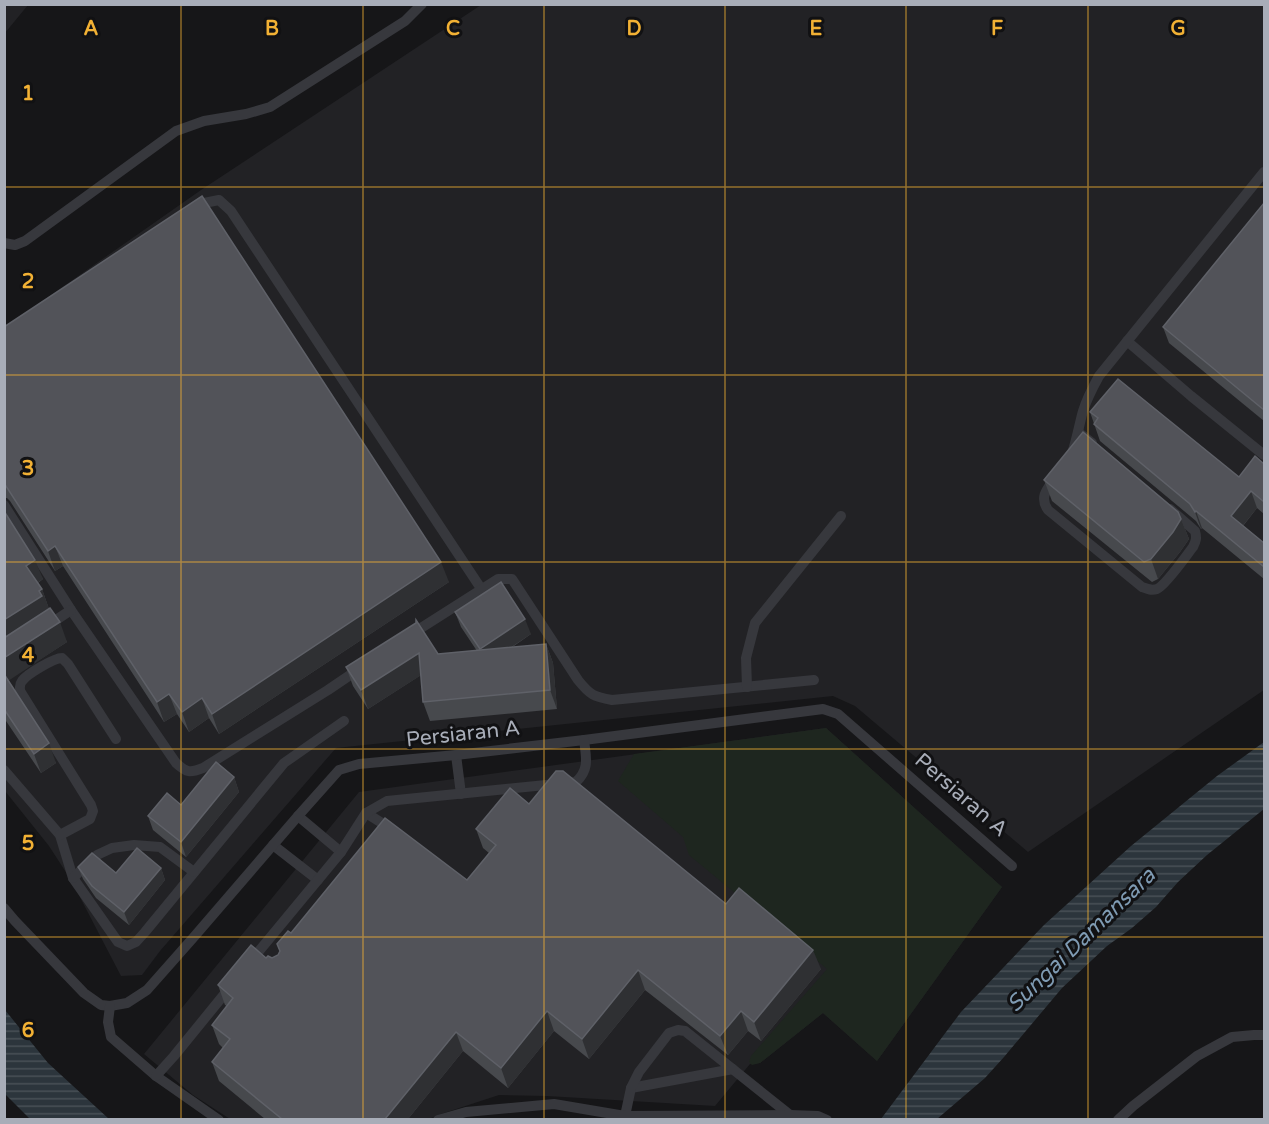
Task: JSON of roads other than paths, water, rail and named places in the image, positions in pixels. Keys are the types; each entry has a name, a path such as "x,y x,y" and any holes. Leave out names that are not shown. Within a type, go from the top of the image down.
{"lane":[{"path":"4,243 15,245 26,241 176,131 204,121 246,114 270,107 405,21 422,4"},
{"path":"1165,505 1191,527 1196,537 1193,547 1163,585 1153,590 1142,587 1048,510 1043,500 1044,494 1071,455 1083,411 1091,390 1100,376 1264,172"},
{"path":"184,216 204,203 219,200 231,211 482,590"},
{"path":"1127,341 1264,455"},
{"path":"1078,432 1104,454"},
{"path":"4,505 176,764 185,771 193,772 203,768 367,664"},
{"path":"747,687 746,658 755,623 841,516"},
{"path":"396,644 498,579 512,579 578,680 588,692 600,698 612,700 814,681"},
{"path":"33,635 72,610"},
{"path":"60,835 90,819 93,811 20,691 23,679 54,659 62,658 116,739"},
{"name":"Persiaran A","path":"110,1006 127,1003 147,990 339,770 359,764 584,740 823,709 838,714 1012,866"},
{"path":"4,770 60,835 73,878 118,942 127,946 136,942 145,932 284,763 344,721"},
{"path":"156,1076 240,974 261,956 341,852 366,813 387,801 576,783 583,776 587,767 584,740"},
{"path":"456,754 461,794"},
{"path":"366,813 405,837"},
{"path":"298,816 341,852"},
{"path":"73,878 97,855 112,848 134,845 160,847 194,872"},
{"path":"273,845 318,880"},
{"path":"4,908 84,993 101,1005 110,1006 108,1022 111,1037 156,1076 219,1119"},
{"path":"625,1116 631,1088 639,1072 669,1033 678,1030 685,1031 790,1115"},
{"path":"1118,1119 1197,1056 1232,1037 1264,1035"},
{"path":"631,1088 733,1069"},
{"path":"438,1119 466,1112 554,1104 625,1116 790,1115 818,1116 827,1119"}],"water":[{"name":"Sungai Damansara","path":"1264,742 1264,809 1207,855 1156,907 1107,946 1062,988 985,1078 937,1119 881,1119 961,1012 1044,925 1131,846 1217,776"},
{"path":"5,1010 48,1063 109,1119 30,1119 4,1093"}]}
